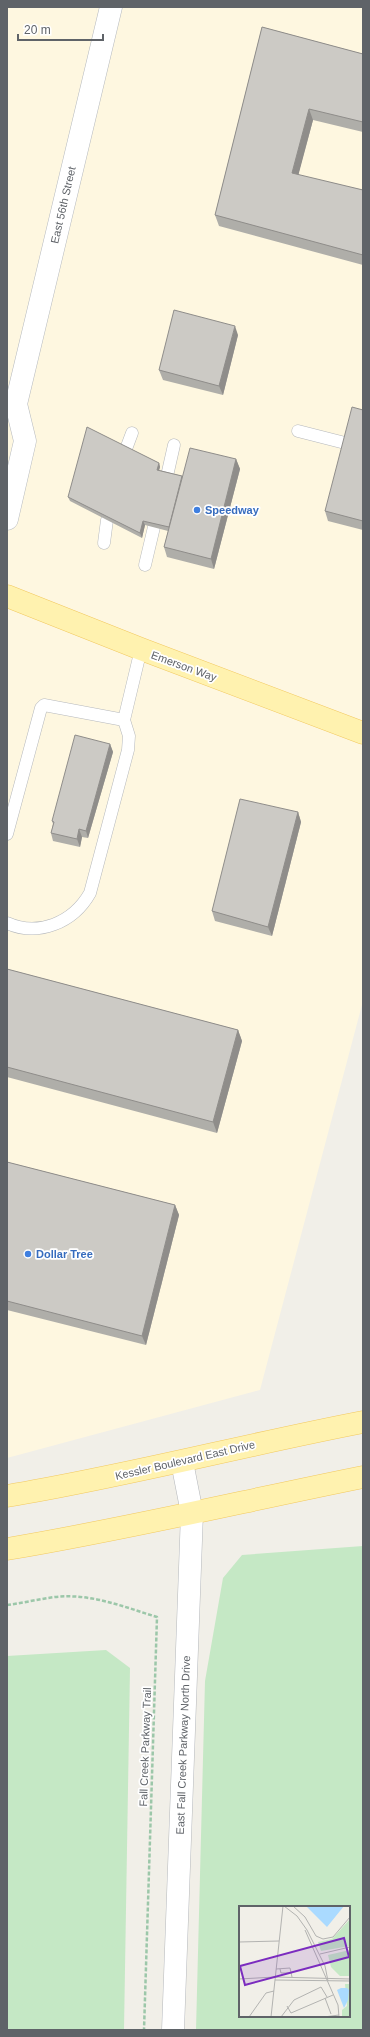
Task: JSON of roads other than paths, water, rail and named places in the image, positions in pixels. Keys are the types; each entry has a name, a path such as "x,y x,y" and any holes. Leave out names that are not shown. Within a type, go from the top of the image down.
{"main road":[{"name":"Emerson Way","path":"7,596 141,650 363,733"},
{"name":"Kessler Boulevard East Drive","path":"7,1496 182,1462 291,1436 363,1422"},
{"path":"7,1549 147,1524 258,1498 363,1477"}],"street":[{"name":"East 56th Street","path":"7,519 25,441 12,406 111,7"},
{"name":"East Fall Creek Parkway North Drive","path":"173,2030 192,1513 182,1462"}],"lane":[{"path":"298,431 349,444"},
{"path":"126,449 132,433"},
{"path":"167,476 174,445"},
{"path":"104,543 107,520"},
{"path":"145,565 154,527"},
{"path":"7,922 31,929 53,925 68,918 85,902 97,871 128,750 129,736 124,720 141,650"},
{"path":"7,834 40,711 44,705 124,720"}],"place":[{"name":"Speedway","path":"197,510"},
{"name":"Dollar Tree","path":"28,1254"}]}
